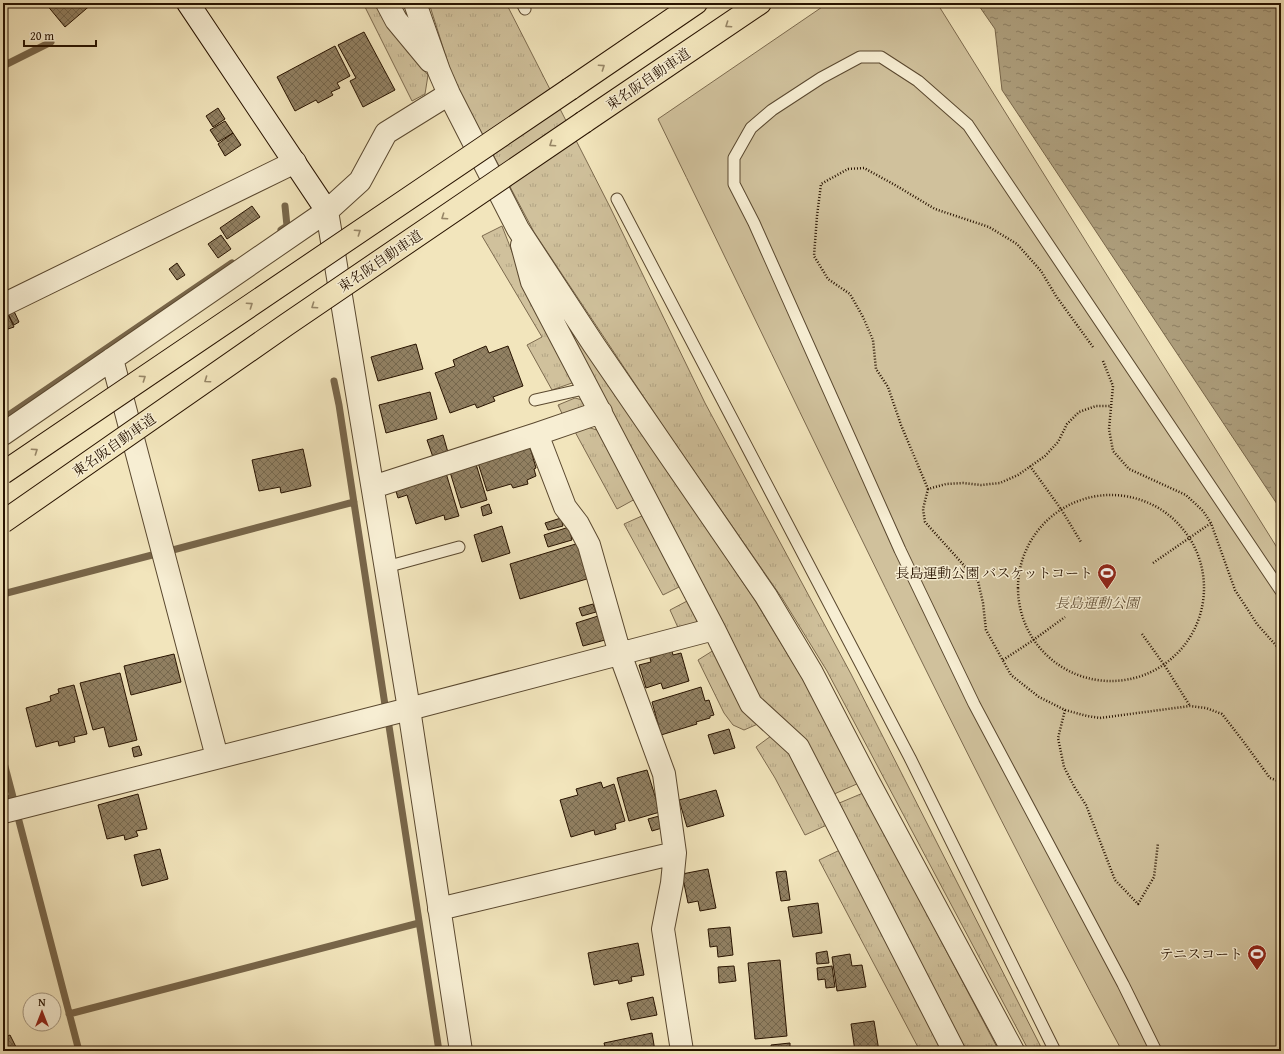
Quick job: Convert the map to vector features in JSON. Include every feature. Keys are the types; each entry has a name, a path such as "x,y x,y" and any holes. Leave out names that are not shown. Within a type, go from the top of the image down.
{"highway":[{"path":"3,473 696,3"},
{"name":"東名阪自動車道","path":"3,522 286,325 760,3"}],"street":[{"path":"387,3 396,20 439,71"},
{"path":"415,3 448,94 518,229 594,345 766,596 812,674 1013,1051"},
{"path":"195,6 327,210 409,709 461,1051"},
{"path":"3,434 327,210 360,181 386,133 448,94"},
{"path":"3,305 295,162"},
{"path":"518,229 532,282 714,629 751,704 798,747 954,1051"},
{"path":"112,359 217,757"},
{"path":"373,487 601,412"},
{"path":"537,434 565,507 578,524 589,545 620,654 664,774 676,853 663,929 682,1051"},
{"path":"3,812 409,709 714,629"},
{"path":"439,909 676,853"}],"lane":[{"path":"1156,1051 1123,984 974,704 900,550 754,223 734,184 734,158 751,128 772,110 821,78 860,57 880,57 918,81 968,125 1281,591"},
{"path":"617,199 910,758 1055,1051"},
{"path":"535,400 588,388"},
{"path":"386,567 459,547"}],"path":[{"path":"1095,350 1056,296 1041,271 1017,244 989,227 935,209 864,168 848,169 821,184 814,256 828,279 850,294 863,317 873,340 876,369 888,387 901,425 928,490 923,509 925,522 978,581 983,603 986,630 1011,675 1039,696 1065,710 1087,716 1100,718 1190,706 1206,708 1222,714 1270,778 1281,782"},
{"path":"1100,356 1104,362 1113,386 1109,430 1113,451 1129,469 1186,495 1203,510 1211,523 1235,590 1257,624 1281,651"},
{"path":"928,490 946,484 964,483 981,485 1000,483 1018,475 1045,456 1058,442 1067,424 1079,412 1096,406 1110,406"},
{"path":"1030,466 1061,509 1081,542"},
{"path":"1109,494 1137,499 1162,507 1178,522 1189,537 1198,552 1204,581 1201,614 1190,638 1178,654 1165,666 1134,678 1102,681 1072,673 1048,659 1032,641 1021,613 1018,586 1021,564 1028,545 1042,525 1061,509 1086,497 1109,494"},
{"path":"1153,563 1211,523"},
{"path":"1003,660 1065,617"},
{"path":"1142,634 1165,666 1190,706"},
{"path":"1065,710 1058,738 1064,767 1086,805 1115,880 1138,904 1154,877 1158,843"}],"green space":[{"path":"363,3 382,3 406,50 428,75 425,94 412,101"},
{"path":"429,3 506,3 610,207 705,403 851,674 1043,1051 1029,1051 827,671 782,598 665,429 534,232 453,79"},
{"name":"長島運動公園","path":"828,3 937,3 1281,554 1281,1051 1122,1051 1001,820 943,704 658,119"},
{"path":"502,226 525,285 572,377 572,383 552,390 527,345 542,337 482,236"},
{"path":"552,299 756,602 802,678 859,783 832,795 758,701"},
{"path":"575,398 586,401 588,406 566,422 558,405"},
{"path":"584,426 600,431 637,498 617,509 574,430"},
{"path":"644,515 681,586 663,595 624,524"},
{"path":"689,600 698,618 693,629 680,632 670,610"},
{"path":"714,650 760,723 744,730 733,725 724,713 698,660"},
{"path":"771,736 796,760 829,824 805,835 775,778 756,747"},
{"path":"863,793 999,1051 964,1051 837,804"},
{"path":"842,849 942,1041 938,1051 920,1051 819,860"}],"water":[{"path":"977,3 1281,3 1281,510 1002,90 995,29"}],"building":[{"path":"93,3 65,27 46,4"},
{"path":"364,32 395,90 363,107 350,81 356,78 338,45"},
{"path":"335,46 350,76 337,83 340,88 331,92 333,95 318,103 316,100 295,111 277,77"},
{"path":"218,108 225,119 213,127 206,116"},
{"path":"225,121 233,133 218,142 210,130"},
{"path":"233,133 241,145 225,156 218,144"},
{"path":"252,206 260,217 227,239 220,228"},
{"path":"221,235 231,249 218,258 208,244"},
{"path":"177,263 185,275 177,280 169,269"},
{"path":"13,309 19,322 14,325 7,312"},
{"path":"7,312 14,327 8,329 3,318 3,314"},
{"path":"416,344 423,369 378,381 371,357"},
{"path":"486,346 489,353 508,346 523,386 493,397 495,401 477,408 475,404 450,413 435,373 455,366 453,360"},
{"path":"430,392 437,419 386,433 379,405"},
{"path":"443,435 449,456 434,460 427,440"},
{"path":"530,447 536,468 534,469 536,476 527,480 528,484 513,488 511,484 487,491 478,463"},
{"path":"303,449 311,486 281,493 280,487 259,491 252,460"},
{"path":"476,464 487,500 461,508 450,472"},
{"path":"446,473 459,516 445,520 444,515 416,524 407,495 398,498 395,488"},
{"path":"489,504 492,513 483,516 481,507"},
{"path":"561,518 563,526 548,530 545,523"},
{"path":"502,526 510,553 482,562 474,535"},
{"path":"569,527 572,540 548,547 544,535"},
{"path":"579,543 590,578 520,599 510,564"},
{"path":"593,604 596,612 582,616 579,608"},
{"path":"598,616 605,640 583,646 576,623"},
{"path":"672,651 673,655 681,653 689,681 663,689 661,683 646,688 639,665 651,662 650,658"},
{"path":"174,654 181,682 131,695 124,666"},
{"path":"120,673 137,740 109,747 104,727 93,730 80,683"},
{"path":"74,685 87,734 74,737 75,742 59,746 58,741 36,747 26,708 51,701 50,696 59,693 58,689"},
{"path":"701,687 705,701 709,700 714,715 710,716 710,718 696,722 697,724 661,735 652,702"},
{"path":"729,729 735,748 714,754 708,735"},
{"path":"139,746 142,755 134,757 132,748"},
{"path":"647,770 660,812 629,821 617,778"},
{"path":"601,782 603,788 614,784 625,821 615,824 616,829 595,835 594,830 571,837 560,800 578,795 576,789"},
{"path":"716,790 724,816 687,827 679,800"},
{"path":"138,794 147,829 136,831 138,836 125,840 124,835 107,839 98,805"},
{"path":"659,816 662,828 652,831 648,819"},
{"path":"160,849 168,879 142,886 134,855"},
{"path":"708,869 716,908 700,911 698,901 688,903 682,874"},
{"path":"786,871 790,900 781,901 776,872"},
{"path":"818,903 822,933 793,937 788,907"},
{"path":"730,927 733,955 718,957 717,946 710,947 708,929"},
{"path":"638,943 644,975 631,977 632,981 619,984 618,980 594,985 588,953"},
{"path":"827,951 829,963 817,964 816,953"},
{"path":"850,954 852,966 862,965 866,987 837,991 832,957"},
{"path":"780,960 787,1036 755,1039 748,963"},
{"path":"734,966 736,981 719,983 718,967"},
{"path":"832,966 835,987 826,988 825,979 818,980 817,968"},
{"path":"653,997 657,1015 631,1020 627,1003"},
{"path":"874,1021 879,1051 855,1051 851,1024"},
{"path":"652,1033 655,1051 606,1051 604,1043"},
{"path":"10,1035 18,1051 3,1051 3,1038"},
{"path":"790,1043 790,1051 772,1051 771,1045"}],"waterway":[{"path":"3,66 51,42"},
{"path":"281,230 287,226 285,206"},
{"path":"3,419 232,263"},
{"path":"334,381 339,405 385,705"},
{"path":"169,551 354,502"},
{"path":"3,594 156,554"},
{"path":"389,726 439,1051"},
{"path":"3,759 13,797 3,800"},
{"path":"19,821 79,1051"},
{"path":"69,1014 419,923"}],"place":[{"name":"長島運動公園 バスケットコート","path":"1107,590"},
{"name":"テニスコート","path":"1257,971"}]}
